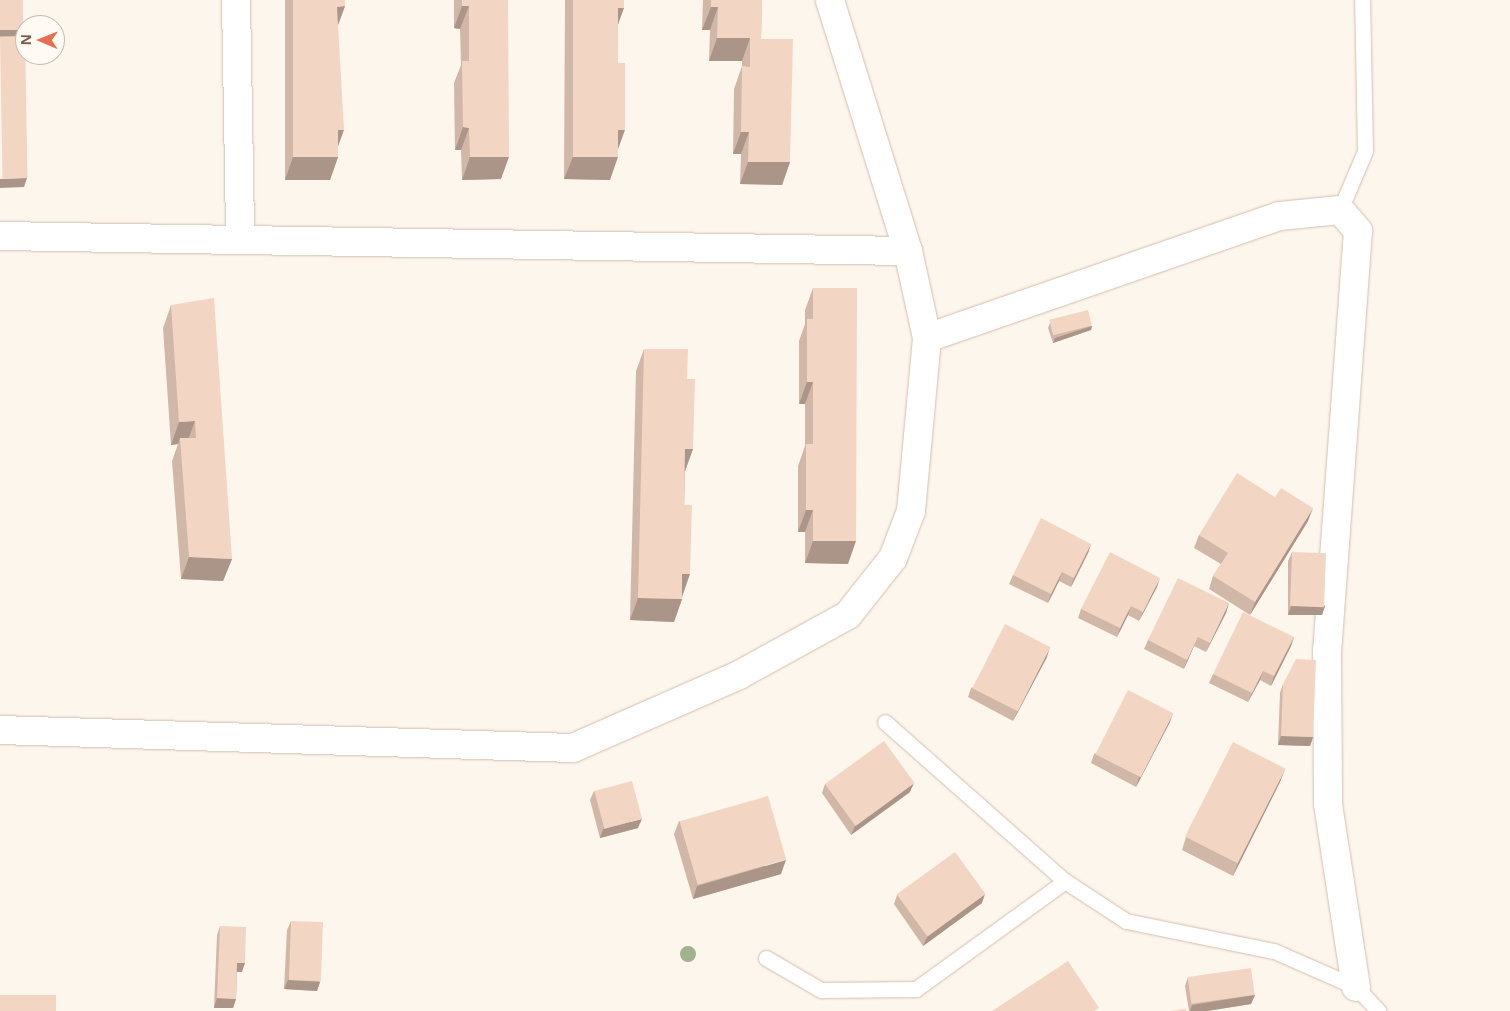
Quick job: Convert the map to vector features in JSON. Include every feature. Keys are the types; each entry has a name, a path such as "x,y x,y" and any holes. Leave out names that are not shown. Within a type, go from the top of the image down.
{"street":[{"path":"236,0 240,237"},
{"path":"0,730 573,748 739,675 848,615 893,558 912,511 927,338 908,251 830,0"},
{"path":"927,338 1280,216 1340,210 1358,232 1327,650 1328,804 1356,987"},
{"path":"0,236 240,237 908,251"}],"lane":[{"path":"1340,210 1365,151 1362,0"},
{"path":"885,722 1065,881 1126,921 1274,951 1356,987 1378,1011"},
{"path":"766,958 820,990 916,989 1065,881"}],"building":[{"path":"0,0 23,0 23,15 15,15 15,30 0,30"},
{"path":"293,0 345,0 345,6 337,7 344,130 338,130 338,157 293,157"},
{"path":"462,0 508,0 509,157 470,157 469,128 463,127 462,61 469,61 469,6 462,6"},
{"path":"573,0 624,0 624,8 618,8 618,63 625,63 625,130 618,130 618,157 573,157"},
{"path":"711,0 762,0 761,39 793,39 790,162 748,162 749,132 741,132 742,66 750,67 750,38 717,38 718,7 711,7"},
{"path":"0,36 15,36 15,65 26,65 27,178 2,178"},
{"path":"813,288 857,288 856,541 813,541 813,510 806,510 806,444 813,444 813,382 807,382 807,319 813,319"},
{"path":"214,298 232,559 189,557 180,438 196,438 195,421 179,422 171,305"},
{"path":"1088,310 1092,326 1053,335 1049,320"},
{"path":"644,349 688,349 687,379 695,379 693,449 685,449 684,505 692,505 690,574 682,574 682,599 638,598"},
{"path":"1237,473 1275,497 1281,488 1313,508 1255,602 1213,576 1228,553 1199,535"},
{"path":"1041,518 1091,544 1074,578 1062,572 1051,594 1013,575"},
{"path":"1110,552 1160,578 1143,612 1131,606 1120,628 1081,609"},
{"path":"1292,552 1326,553 1324,607 1290,606"},
{"path":"1178,578 1229,603 1210,643 1198,637 1187,660 1148,640"},
{"path":"1243,612 1294,637 1274,676 1263,671 1252,693 1213,674"},
{"path":"1005,624 1050,647 1018,711 972,688"},
{"path":"1296,659 1316,660 1313,737 1281,736 1283,684"},
{"path":"1128,690 1173,713 1141,777 1095,754"},
{"path":"884,741 915,783 856,826 825,784"},
{"path":"1233,742 1286,769 1237,863 1185,836"},
{"path":"632,781 642,819 604,829 594,791"},
{"path":"768,796 786,859 698,885 680,821"},
{"path":"955,852 986,894 927,936 897,894"},
{"path":"291,921 323,922 321,981 289,980"},
{"path":"220,926 246,927 245,963 237,963 236,999 217,998"},
{"path":"1068,961 1099,1008 1094,1011 992,1011"},
{"path":"1251,968 1255,995 1191,1004 1188,977"},
{"path":"0,995 56,995 56,1011 0,1011"},
{"path":"1186,1009 1186,1011 1170,1011"}]}
